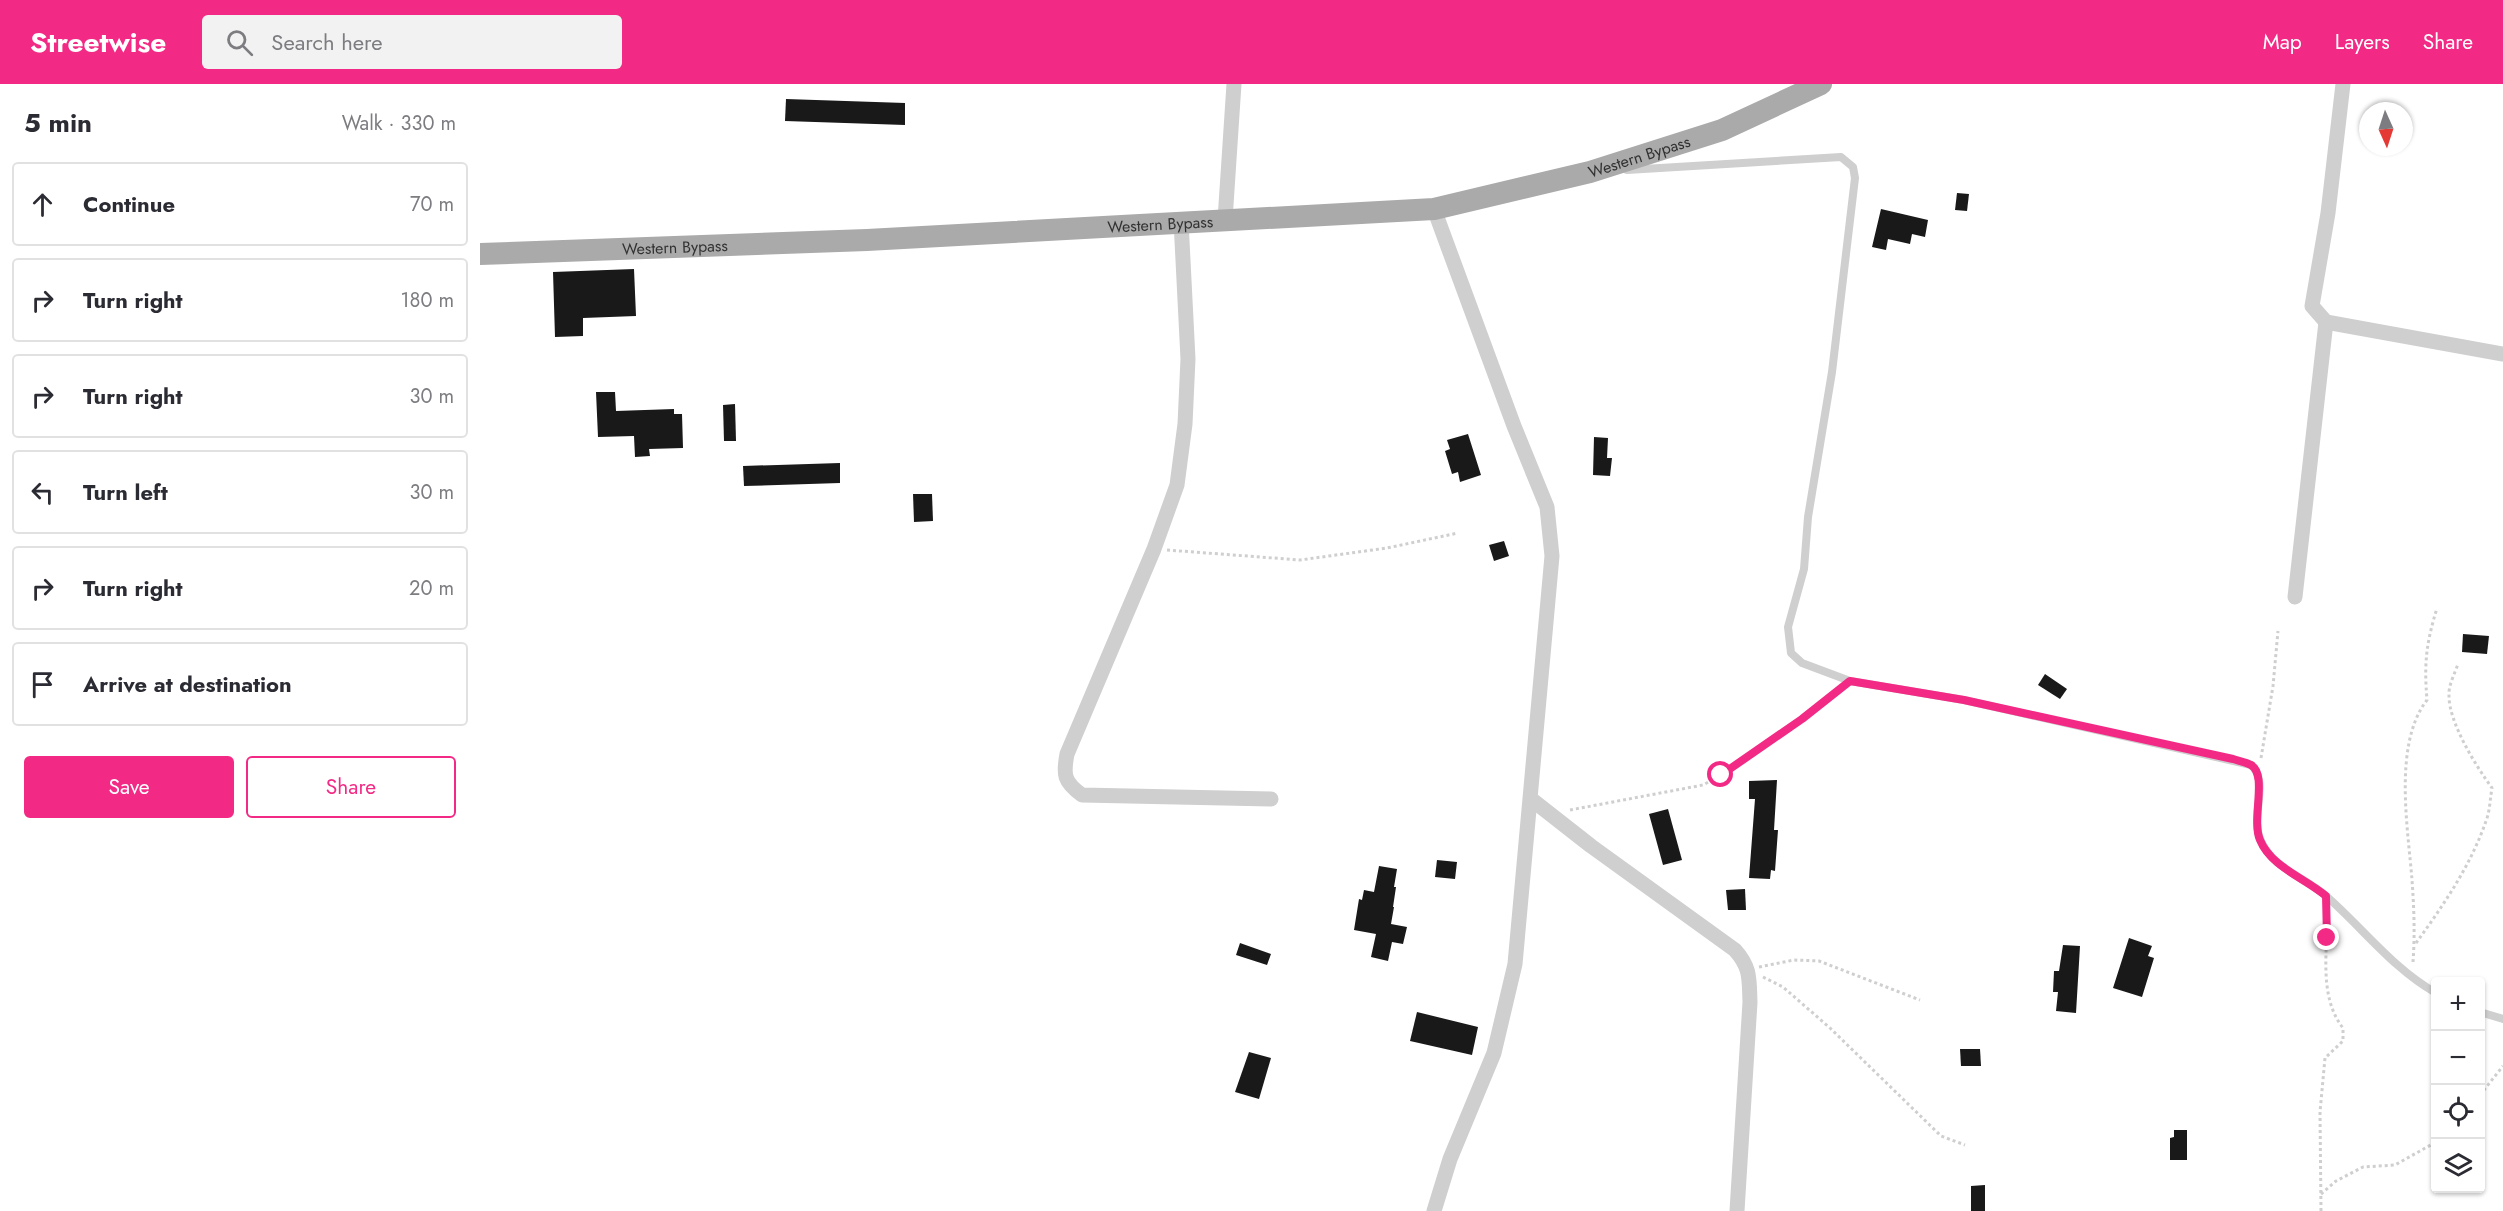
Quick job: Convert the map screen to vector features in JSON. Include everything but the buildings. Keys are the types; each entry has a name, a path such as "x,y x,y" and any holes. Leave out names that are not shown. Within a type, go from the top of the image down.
{"main road":[{"name":"Western Bypass","path":"480,255 867,240 1434,209 1590,172 1722,130 1821,84"}],"street":[{"path":"1224,220 1234,84"},
{"path":"2343,84 2328,213 2312,306 2326,322 2503,354"},
{"path":"1434,209 1546,507 1552,556 1515,964 1505,1014 1487,1070 1450,1159 1434,1211"},
{"path":"1181,222 1188,359 1185,424 1177,485 1154,549 1067,754 1064,770 1069,785 1082,795 1271,799"},
{"path":"2295,597 2326,322"},
{"path":"1531,799 1591,846 1735,950 1745,961 1748,969 1750,1002 1737,1211"}],"lane":[{"path":"1590,172 1841,157 1853,167 1855,178 1824,431 1808,517 1804,569 1788,627 1791,653 1802,663 1850,681 1964,700 2233,759 2251,765 2258,771 2260,782 2256,826 2263,845 2277,863 2326,896 2392,962 2431,989"},
{"path":"2485,1013 2503,1019"}],"path":[{"path":"1154,549 1300,560 1387,548 1458,533"},
{"path":"2412,976 2414,945 2412,882 2405,802 2410,736 2420,709 2427,700 2424,664 2427,642 2437,608"},
{"path":"2258,771 2273,686 2278,631"},
{"path":"2414,945 2446,902 2487,820 2492,788 2474,763 2454,716 2448,695 2458,664"},
{"path":"1552,814 1703,784 1721,775 1802,719 1850,681"},
{"path":"2321,1211 2320,1112 2325,1058 2343,1041 2343,1028 2336,1019 2326,988 2326,896"},
{"path":"1748,969 1794,960 1819,961 1920,1000"},
{"path":"1748,969 1783,987 1822,1021 1941,1136 1965,1145"},
{"path":"2485,1090 2503,1066"},
{"path":"2321,1194 2336,1180 2363,1167 2395,1165 2431,1145"}],"route":[{"path":"1721,775 1802,719 1850,681 1964,700 2042,719 2233,759 2251,765 2258,771 2260,782 2256,826 2266,851 2277,863 2313,885 2326,896 2327,938"}]}
